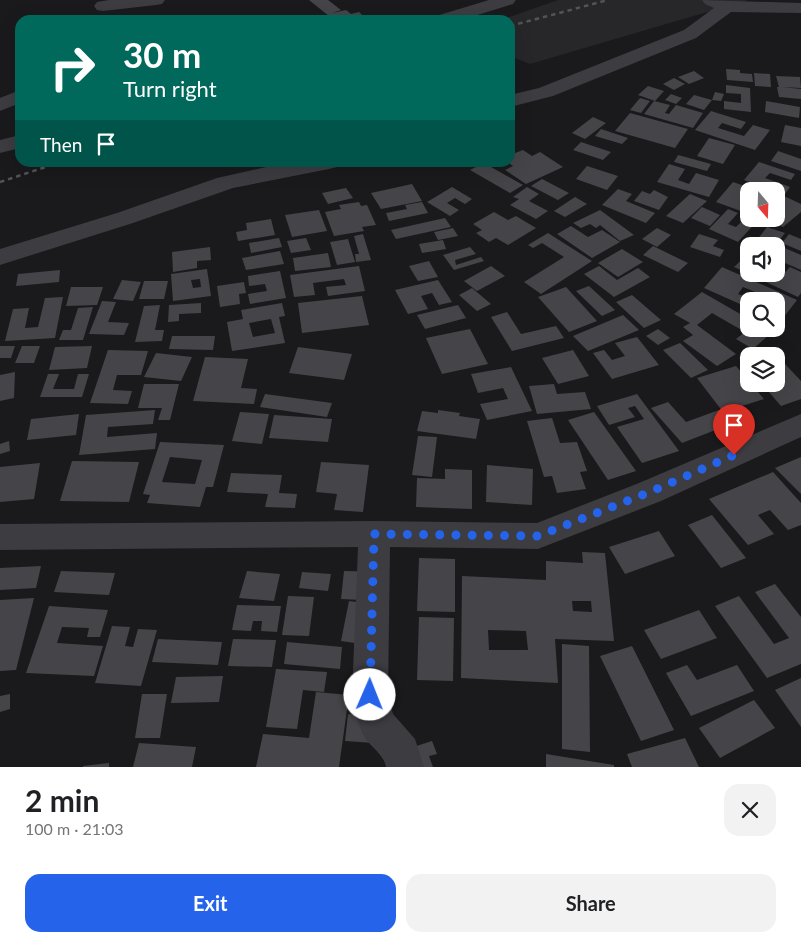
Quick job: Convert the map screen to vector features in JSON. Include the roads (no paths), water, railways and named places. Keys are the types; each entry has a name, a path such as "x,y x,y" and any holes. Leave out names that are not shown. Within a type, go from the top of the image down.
{"street":[{"path":"105,9 156,0"},
{"path":"458,15 507,0"},
{"path":"515,100 546,92 690,34 719,3 801,8"},
{"path":"0,105 15,98"},
{"path":"0,147 15,142"},
{"path":"0,257 125,218 225,183 301,167"},
{"path":"0,537 374,534 538,536 650,492 801,425"},
{"path":"374,534 370,695 378,725 402,752 405,767"}],"railway":[{"path":"515,25 608,0"},
{"path":"0,182 46,167"}]}
